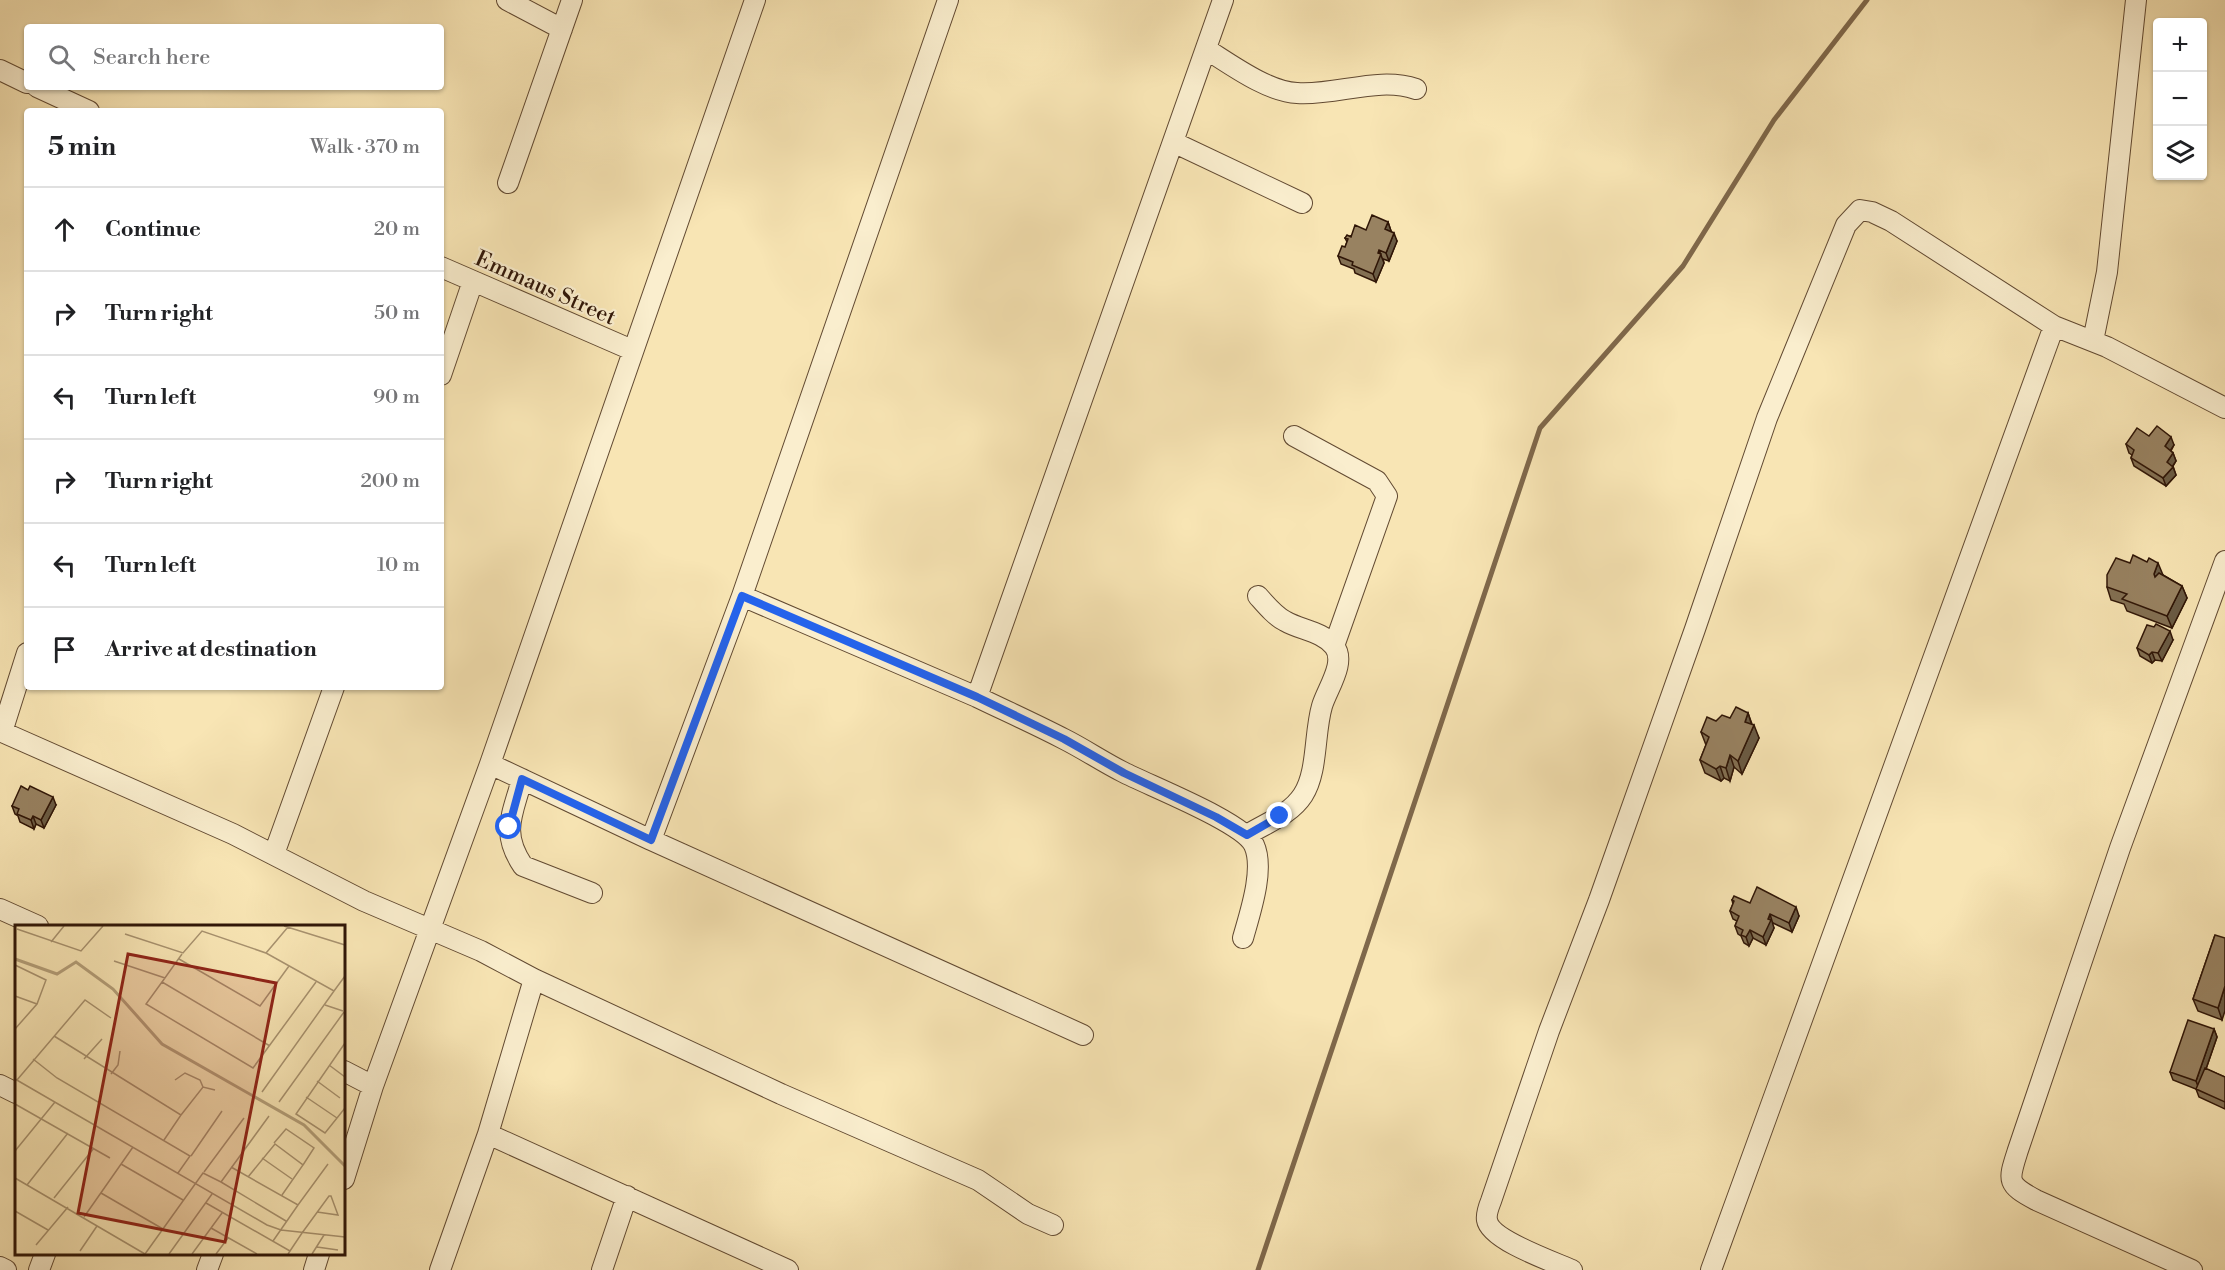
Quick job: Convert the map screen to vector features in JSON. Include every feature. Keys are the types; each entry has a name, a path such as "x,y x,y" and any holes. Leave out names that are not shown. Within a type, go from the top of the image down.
{"street":[{"path":"507,0 562,29"},
{"path":"508,183 572,0"},
{"path":"345,1176 373,1086 490,764 755,0"},
{"path":"651,840 742,596 948,0"},
{"path":"977,697 1223,0"},
{"path":"2093,341 2107,272 2136,0"},
{"path":"1206,49 1254,79 1294,93 1345,90 1385,83 1402,84 1416,89"},
{"path":"0,70 24,82"},
{"path":"44,90 82,108"},
{"path":"1173,142 1302,202"},
{"path":"1572,1270 1505,1240 1491,1228 1487,1219 1491,1201 1550,1030 1599,900 1695,629 1767,418 1846,225 1860,210 1882,217 2054,326 2093,341 2225,408"},
{"name":"Emmaus Street","path":"444,268 632,350"},
{"path":"444,366 473,281"},
{"path":"1711,1270 2054,326"},
{"path":"1294,436 1377,481 1388,496 1334,646"},
{"path":"2192,1270 2036,1200 2015,1189 2011,1181 2012,1167 2120,848 2225,561"},
{"path":"742,596 977,697 1064,739 1124,773 1216,817 1247,835 1254,844 1258,859 1253,904 1243,938"},
{"path":"1247,835 1292,808 1303,795 1312,770 1319,714 1338,664 1338,654 1326,638 1283,621 1258,596"},
{"path":"24,662 1,732 274,854 364,901 481,951 781,1094 978,1180 1028,1214 1053,1225"},
{"path":"274,854 333,690"},
{"path":"490,764 651,840 1083,1035"},
{"path":"522,779 509,827 511,844 523,866 592,893"},
{"path":"0,909 34,925"},
{"path":"440,1270 488,1134 534,978"},
{"path":"345,1072 373,1086"},
{"path":"0,1085 15,1092"},
{"path":"488,1134 788,1270"},
{"path":"602,1270 627,1196"},
{"path":"39,1270 45,1255"},
{"path":"207,1270 213,1255"},
{"path":"314,1270 319,1255"},
{"path":"0,1267 6,1270"}],"building":[{"path":"1372,215 1388,222 1385,229 1394,233 1386,253 1379,250 1378,253 1381,254 1373,274 1338,256 1342,246 1345,247 1348,239 1345,238 1347,235 1351,237 1355,225 1366,230"},
{"path":"2157,426 2171,437 2165,446 2173,453 2167,462 2173,467 2163,478 2131,458 2134,450 2126,444 2137,428 2149,436"},
{"path":"2133,555 2147,562 2149,558 2158,563 2155,577 2159,573 2182,586 2167,616 2122,599 2127,594 2107,587 2107,575 2116,558 2130,563"},
{"path":"2156,624 2170,631 2158,653 2152,652 2149,655 2137,648 2147,625 2154,627"},
{"path":"1736,707 1748,713 1745,722 1754,725 1738,761 1730,755 1726,768 1720,766 1716,769 1700,760 1709,737 1701,732 1707,717 1716,721 1722,715 1730,718"},
{"path":"21,786 28,790 30,786 53,797 41,820 33,816 31,820 17,814 19,809 12,806"},
{"path":"1757,887 1796,907 1789,923 1770,914 1768,919 1771,920 1763,937 1750,930 1746,937 1741,935 1743,930 1735,926 1739,916 1730,911 1734,901 1732,900 1734,896 1750,903"},
{"path":"2215,935 2225,938 2225,986 2218,1008 2193,999"},
{"path":"2188,1020 2214,1029 2196,1081 2170,1072"},
{"path":"2205,1068 2225,1077 2225,1102 2196,1089"}],"waterway":[{"path":"1258,1270 1540,428 1683,266 1774,120 1867,0"}],"route":[{"path":"509,827 522,779 651,840 742,596 977,697 1064,739 1124,773 1216,817 1247,835 1280,816"}]}
